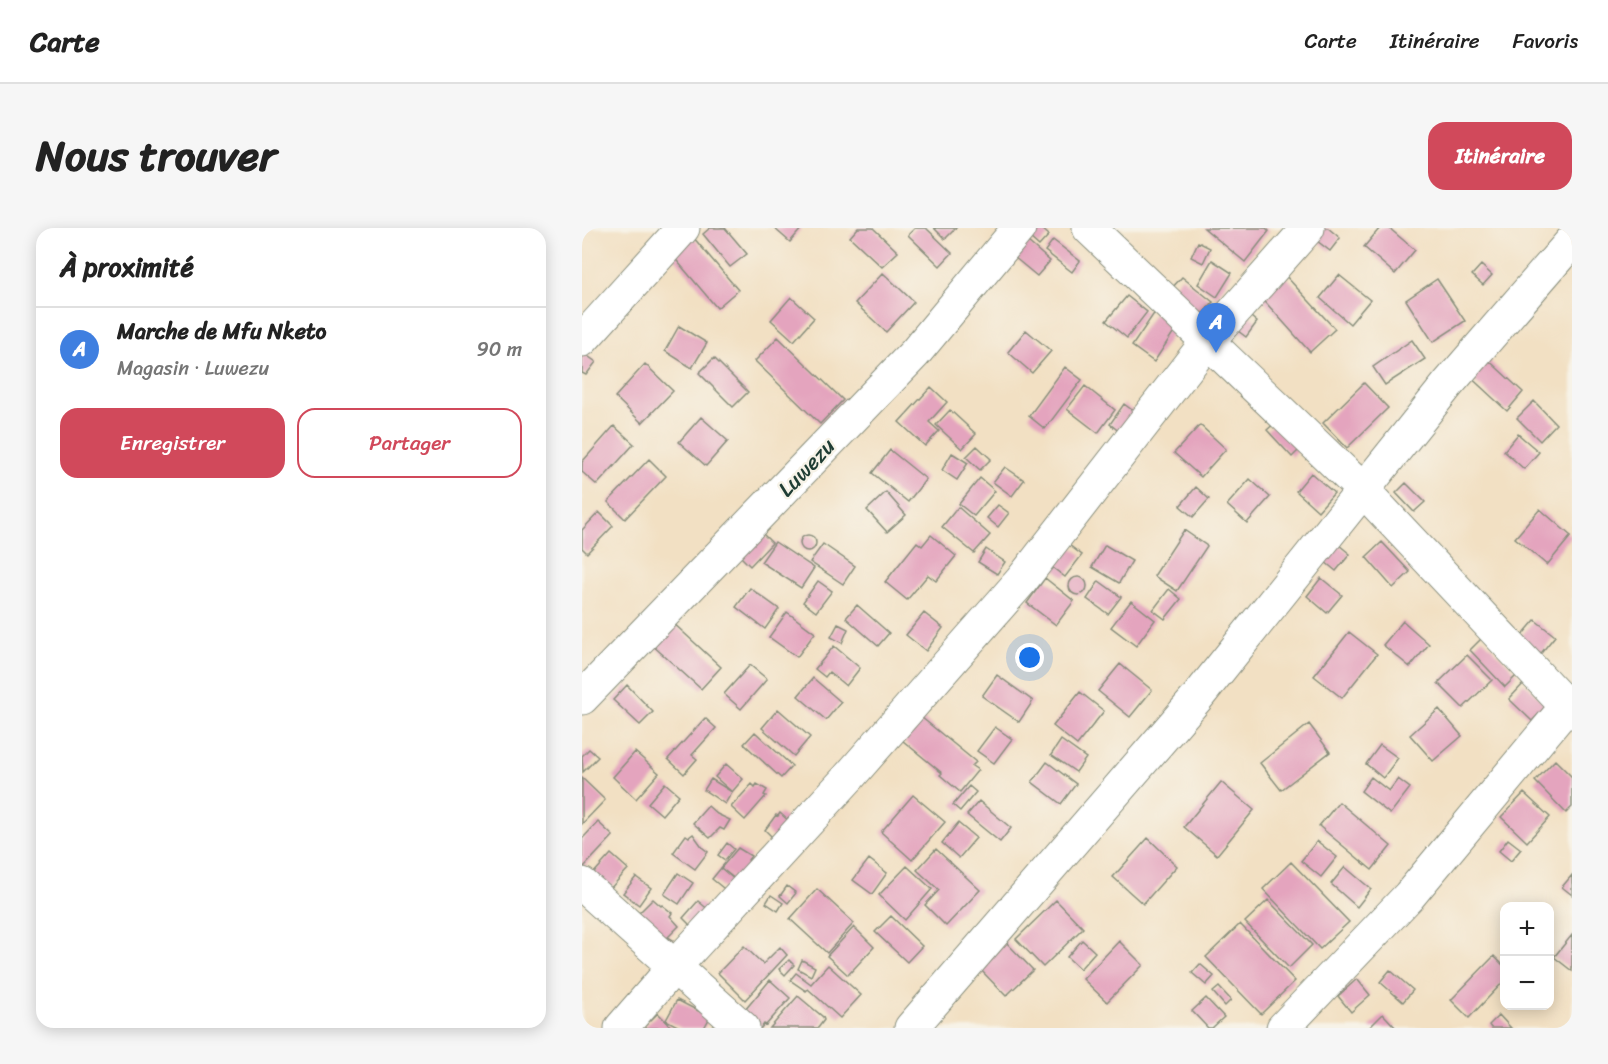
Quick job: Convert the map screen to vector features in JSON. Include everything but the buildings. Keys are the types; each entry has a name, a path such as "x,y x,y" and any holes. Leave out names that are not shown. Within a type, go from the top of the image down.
{"street":[{"path":"582,340 682,228"},
{"name":"Luwezu","path":"582,698 915,353 1019,228"},
{"path":"1089,228 1363,490 1570,707 1409,896 1283,1028"},
{"path":"621,1028 848,778 1020,581 1207,342 1308,228"},
{"path":"911,1028 1196,699 1448,384 1572,241"},
{"path":"582,884 743,1028"}],"place":[{"name":"Marche de Mfu Nketo","path":"1216,353"}]}
